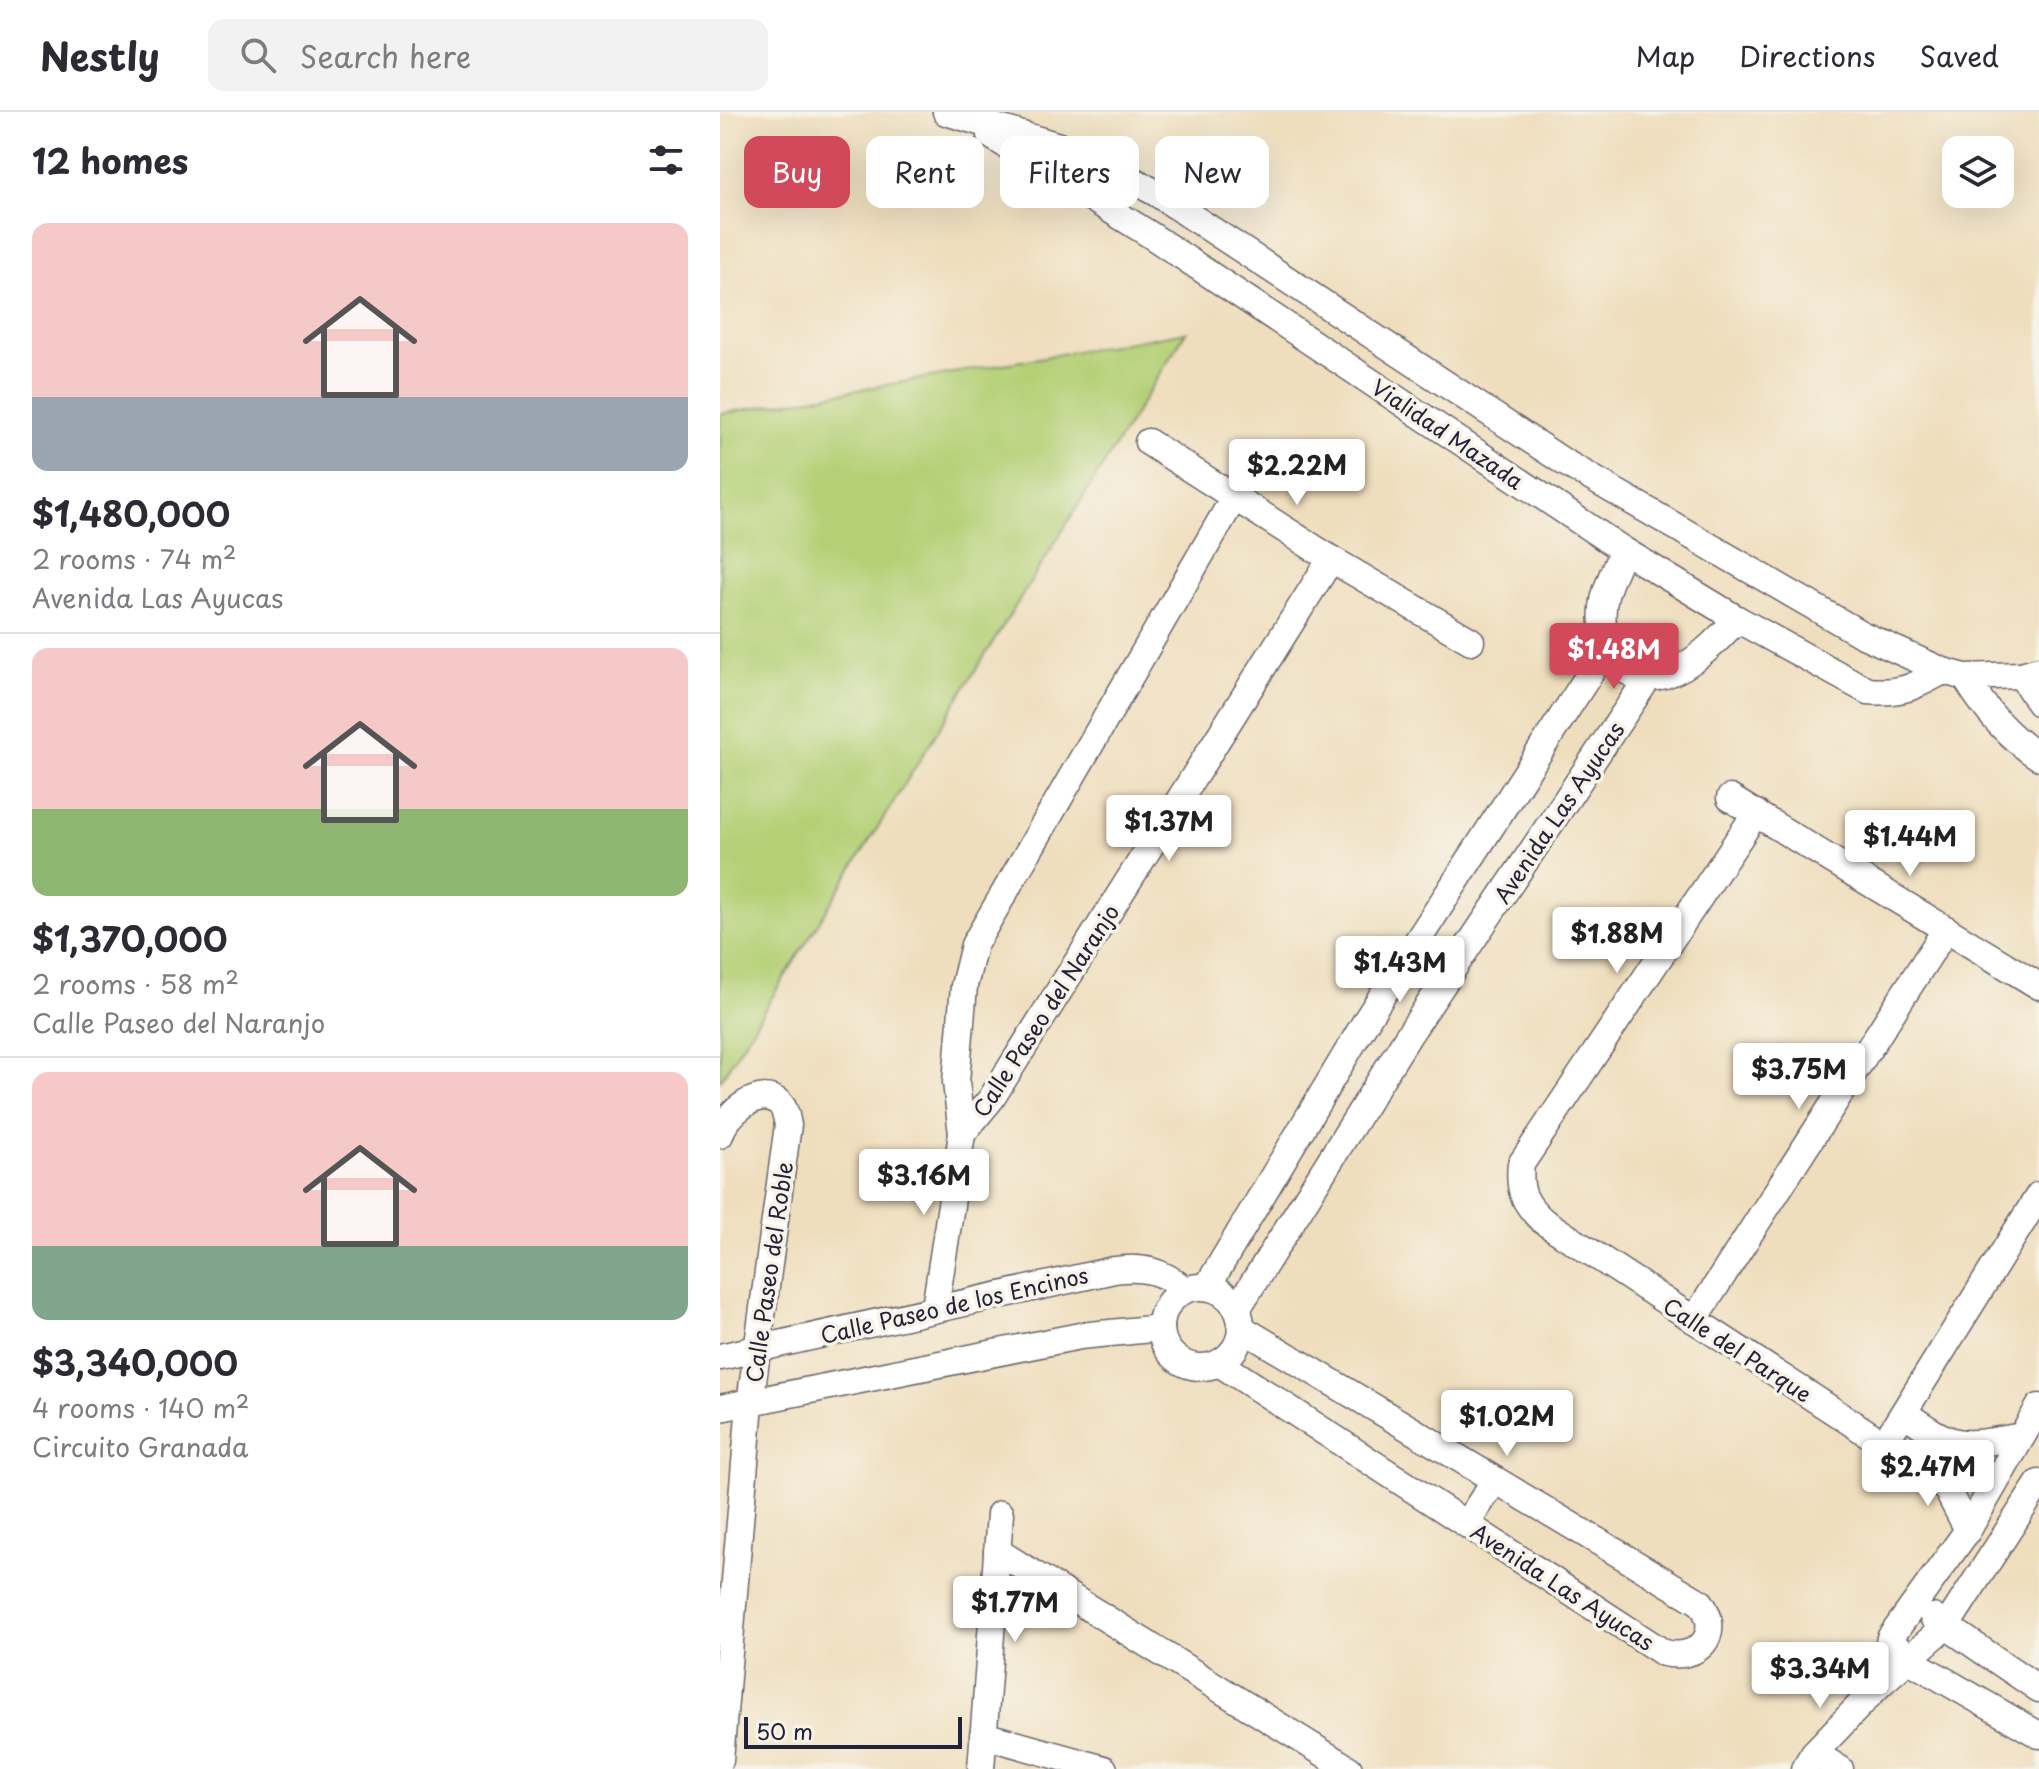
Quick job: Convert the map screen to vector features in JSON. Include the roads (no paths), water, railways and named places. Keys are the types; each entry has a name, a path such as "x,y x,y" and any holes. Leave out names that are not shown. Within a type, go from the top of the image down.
{"street":[{"name":"Vialidad Mazada","path":"957,115 1149,234 1623,550 1737,619 1868,691 1890,693 1954,674"},
{"path":"957,115 1062,147 1102,163 1156,193 1564,462 1861,634 1954,674 2030,672 2039,703"},
{"path":"1148,442 1331,559 1471,641"},
{"name":"Calle Paseo del Naranjo","path":"935,1308 962,1134 956,1082 964,986 974,945 1235,496"},
{"path":"1623,550 1605,596 1603,626 1607,647 1616,663 1632,673 1648,678 1668,674 1719,639 1737,619"},
{"name":"Calle Paseo del Naranjo","path":"962,1134 991,1099 1331,559"},
{"name":"Avenida Las Ayucas","path":"1196,1288 1607,647"},
{"path":"1954,674 2016,742 2039,757"},
{"name":"Avenida Las Ayucas","path":"1219,1363 1664,1653 1686,1655 1699,1649 1710,1630 1709,1614 1701,1603 1495,1480 1239,1319 1408,1036 1648,678"},
{"path":"1730,798 2039,986"},
{"name":"Calle del Parque","path":"1756,813 1521,1164 1521,1195 1528,1207 1543,1221 1884,1444 1946,1488 1968,1530"},
{"path":"1694,1320 1946,929"},
{"path":"1369,1016 1408,1036"},
{"name":"Calle Paseo del Roble","path":"720,1135 733,1113 747,1103 766,1097 778,1101 785,1110 788,1125 750,1403 720,1760"},
{"path":"1884,1444 2039,1195"},
{"name":"Calle Paseo de los Encinos","path":"720,1357 1091,1273 1135,1267 1160,1273 1196,1288"},
{"path":"1196,1288 1220,1291 1230,1299 1239,1319 1235,1349 1219,1363 1196,1367 1185,1364 1168,1350 1162,1340 1166,1306 1196,1288"},
{"path":"720,1408 1080,1336 1161,1328"},
{"path":"1879,1685 1890,1638 1968,1530 2039,1407"},
{"path":"1904,1413 1935,1435 1954,1443 1974,1445 2022,1436"},
{"path":"1467,1523 1495,1480"},
{"path":"1840,1769 1809,1761 1879,1685 1947,1625 2039,1483"},
{"path":"981,1769 1000,1514"},
{"path":"997,1551 1349,1769"},
{"path":"1915,1607 1947,1625 2039,1689"},
{"path":"1890,1638 1909,1660 2039,1735"},
{"path":"983,1735 1104,1769"}]}
